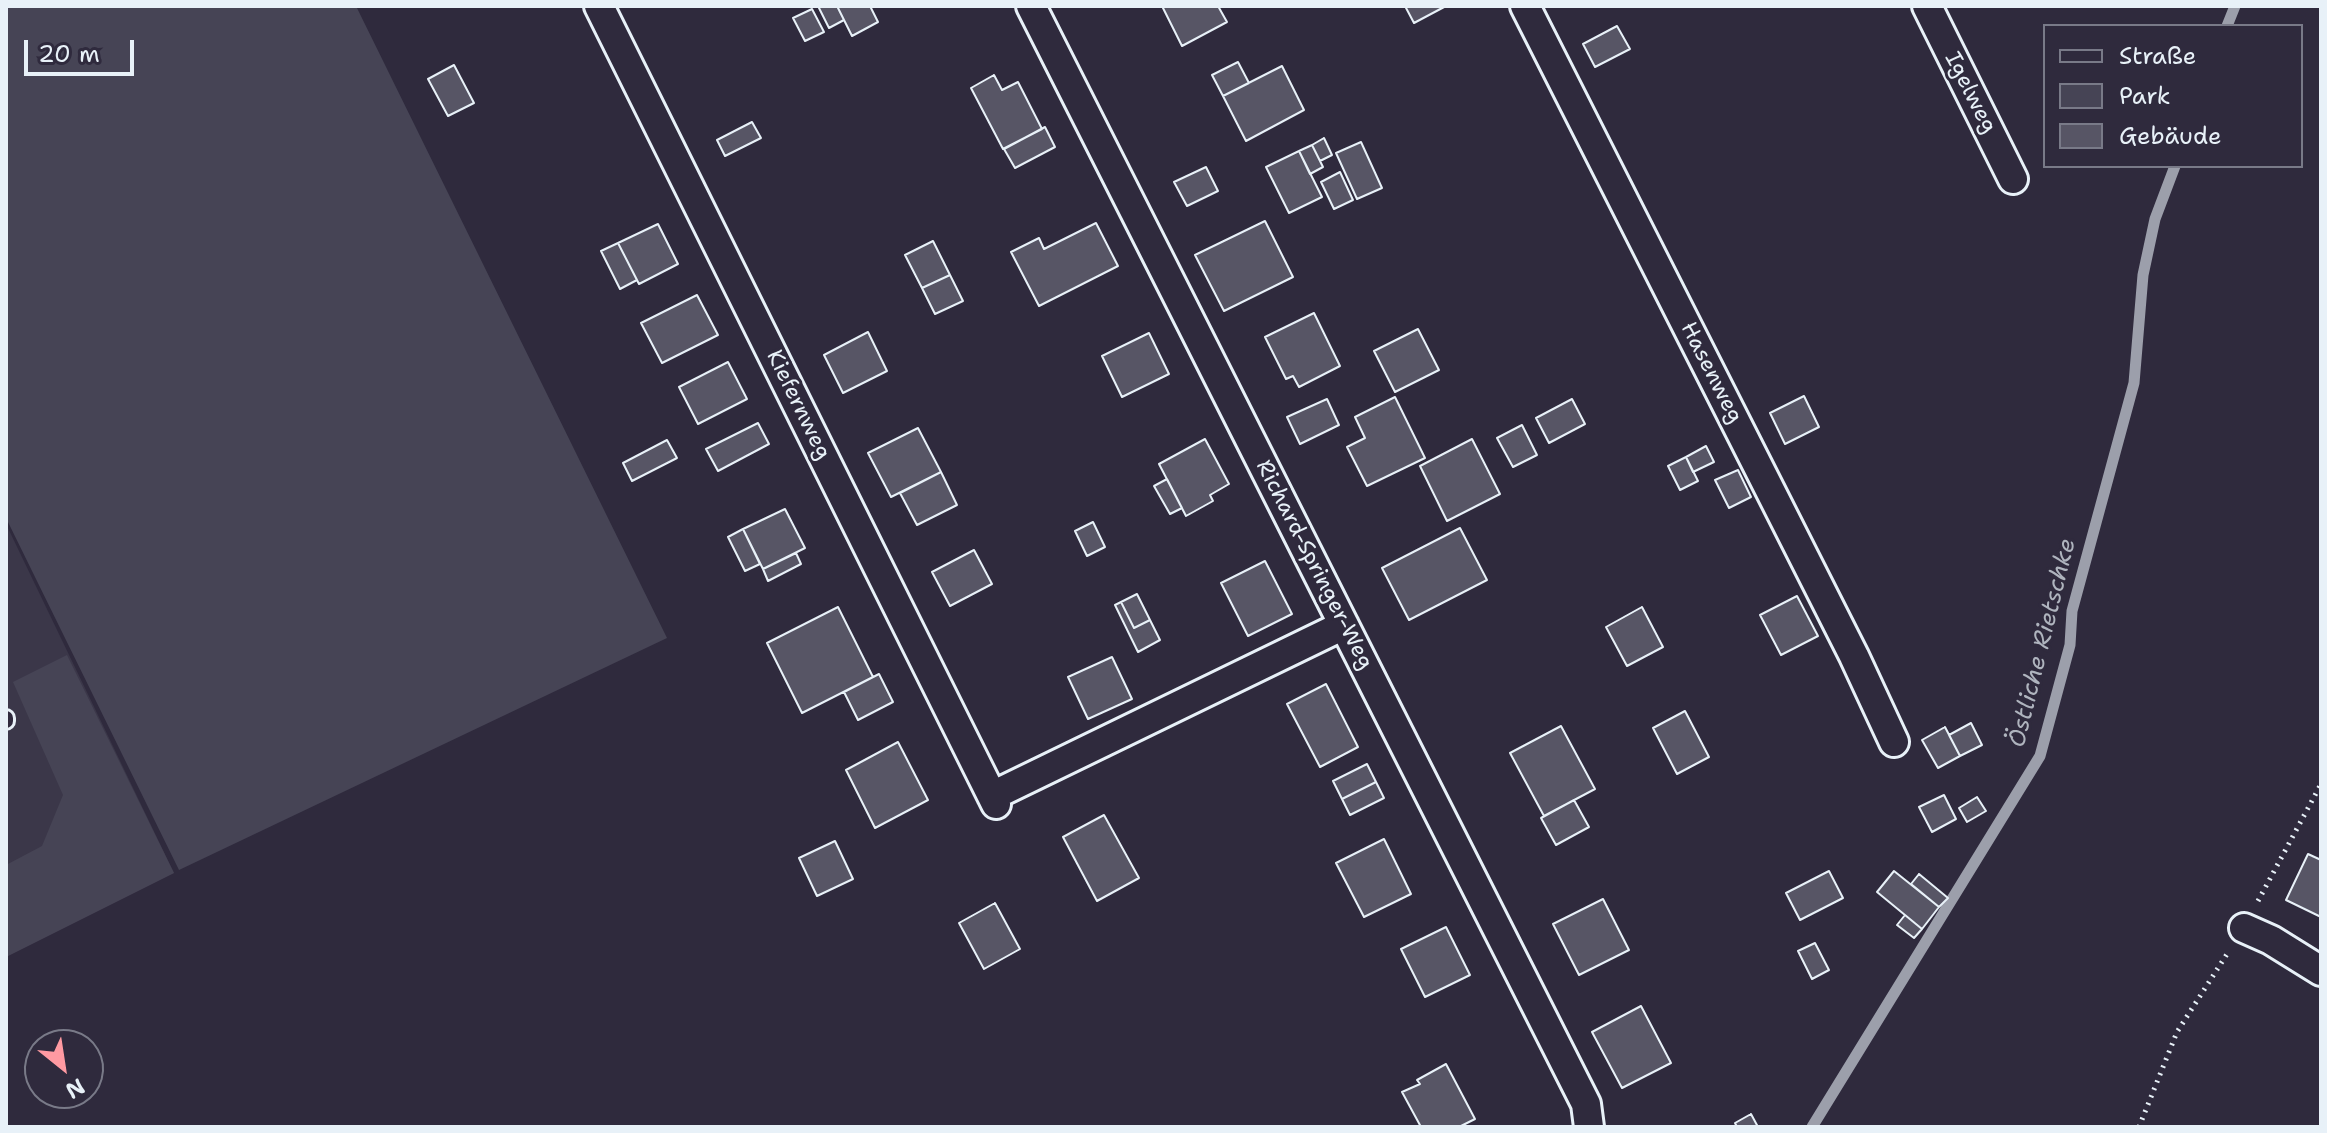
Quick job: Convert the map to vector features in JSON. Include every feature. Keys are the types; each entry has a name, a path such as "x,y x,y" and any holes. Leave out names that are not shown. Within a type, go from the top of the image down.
{"street":[{"name":"Kiefernweg","path":"599,6 994,800 1344,625"},
{"name":"Richard-Springer-Weg","path":"1031,6 1586,1104 1589,1127"},
{"name":"Hasenweg","path":"1525,6 1854,656 1894,742"},
{"name":"Igelweg","path":"1927,6 2013,179"},
{"path":"2244,928 2271,940 2321,971"}],"path":[{"path":"2139,1127 2177,1032 2244,928 2321,784"}],"shaded area":[{"path":"6,524 174,873 6,957"}],"green space":[{"path":"6,6 356,6 667,638 179,870 6,518"},
{"path":"67,655 174,873 6,957 6,865 42,846 63,795 13,682"}],"building":[{"path":"818,6 837,6 844,20 829,28"},
{"path":"837,6 870,6 878,22 852,36"},
{"path":"1162,6 1218,6 1227,22 1182,46"},
{"path":"1405,6 1446,6 1414,23"},
{"path":"812,9 824,32 805,41 793,18"},
{"path":"1617,26 1630,49 1595,67 1583,44"},
{"path":"1238,62 1249,83 1223,96 1212,75"},
{"path":"454,65 474,103 448,116 428,79"},
{"path":"1282,66 1304,110 1246,141 1223,96"},
{"path":"994,75 1002,90 1018,82 1042,129 1003,149 971,88"},
{"path":"752,122 761,138 725,156 717,140"},
{"path":"1045,127 1055,147 1015,168 1004,149"},
{"path":"1324,138 1332,155 1320,161 1312,145"},
{"path":"1361,142 1382,188 1357,199 1336,153"},
{"path":"1312,145 1323,167 1310,174 1299,151"},
{"path":"1299,151 1322,197 1289,213 1266,167"},
{"path":"1206,167 1218,191 1187,206 1174,182"},
{"path":"1340,172 1353,200 1334,209 1321,182"},
{"path":"1265,221 1293,277 1224,311 1195,255"},
{"path":"1096,223 1118,266 1039,306 1011,252 1039,238 1044,249"},
{"path":"658,224 678,264 639,284 618,243"},
{"path":"933,241 950,275 922,288 905,255"},
{"path":"618,243 637,280 620,289 601,251"},
{"path":"950,275 963,301 935,314 922,288"},
{"path":"697,295 718,335 662,363 641,323"},
{"path":"1314,313 1340,366 1299,387 1293,376 1286,379 1265,337"},
{"path":"1418,329 1439,370 1395,392 1374,351"},
{"path":"868,332 887,371 843,393 824,355"},
{"path":"1149,333 1169,374 1122,397 1102,356"},
{"path":"728,362 747,399 698,424 679,387"},
{"path":"1804,396 1819,427 1785,444 1770,413"},
{"path":"1395,397 1425,458 1367,486 1347,447 1365,438 1355,417"},
{"path":"1327,399 1339,425 1300,444 1287,417"},
{"path":"1572,399 1585,424 1549,443 1536,418"},
{"path":"758,423 769,444 718,471 706,449"},
{"path":"1522,425 1537,455 1513,467 1497,438"},
{"path":"918,428 941,472 891,497 868,453"},
{"path":"1205,439 1229,484 1210,495 1213,501 1186,516 1159,464"},
{"path":"1472,439 1500,494 1447,521 1420,466"},
{"path":"667,440 677,458 632,481 623,463"},
{"path":"1706,446 1714,462 1693,472 1686,457"},
{"path":"1686,457 1698,481 1680,490 1668,466"},
{"path":"1738,470 1751,497 1729,508 1715,480"},
{"path":"941,472 957,505 917,525 900,493"},
{"path":"1167,479 1182,508 1170,514 1154,486"},
{"path":"785,509 805,548 763,569 743,529"},
{"path":"1093,522 1105,547 1087,556 1075,531"},
{"path":"1460,528 1487,580 1409,620 1382,568"},
{"path":"743,529 760,564 745,571 728,537"},
{"path":"974,550 992,584 950,606 932,572"},
{"path":"796,553 801,564 768,581 763,569"},
{"path":"1265,561 1292,614 1248,636 1221,583"},
{"path":"1137,594 1150,620 1134,628 1121,602"},
{"path":"1797,596 1818,636 1781,655 1760,615"},
{"path":"1121,602 1134,628 1150,620 1160,640 1138,652 1115,605"},
{"path":"838,607 873,677 802,713 767,643"},
{"path":"1642,607 1663,647 1627,666 1606,627"},
{"path":"1112,657 1132,699 1088,719 1068,677"},
{"path":"879,674 893,702 858,720 844,692"},
{"path":"1326,684 1358,747 1320,767 1287,704"},
{"path":"1685,711 1709,757 1677,774 1653,728"},
{"path":"1971,723 1982,745 1960,756 1949,735"},
{"path":"1561,726 1595,789 1544,816 1510,753"},
{"path":"1945,727 1960,756 1938,768 1922,740"},
{"path":"898,742 928,800 875,828 846,770"},
{"path":"1367,764 1376,782 1342,799 1333,781"},
{"path":"1376,782 1384,798 1350,815 1342,799"},
{"path":"1944,795 1956,819 1932,832 1919,807"},
{"path":"1977,797 1986,811 1967,822 1959,808"},
{"path":"1574,800 1589,827 1556,845 1541,818"},
{"path":"1104,815 1139,878 1097,901 1063,837"},
{"path":"1384,839 1411,894 1364,917 1336,863"},
{"path":"835,841 853,879 817,896 799,858"},
{"path":"2308,854 2321,860 2321,917 2286,900"},
{"path":"1829,871 1843,898 1800,920 1786,893"},
{"path":"1894,871 1939,907 1922,929 1877,892"},
{"path":"1919,874 1948,898 1939,907 1911,884"},
{"path":"1603,899 1629,950 1579,975 1553,924"},
{"path":"995,903 1020,949 984,969 959,923"},
{"path":"1905,915 1922,929 1914,938 1897,925"},
{"path":"1446,927 1470,975 1425,997 1401,949"},
{"path":"1815,943 1829,970 1812,979 1798,951"},
{"path":"1641,1006 1671,1063 1622,1088 1592,1032"},
{"path":"1446,1064 1475,1119 1459,1127 1421,1127 1402,1092 1420,1084 1417,1080"},
{"path":"1751,1114 1758,1127 1737,1127 1735,1123"}],"waterway":[{"name":"Östliche Rietschke","path":"2228,24 2235,6"},
{"name":"Östliche Rietschke","path":"1812,1127 2040,756 2070,645 2072,611 2134,383 2143,275 2155,219 2174,168"}]}
